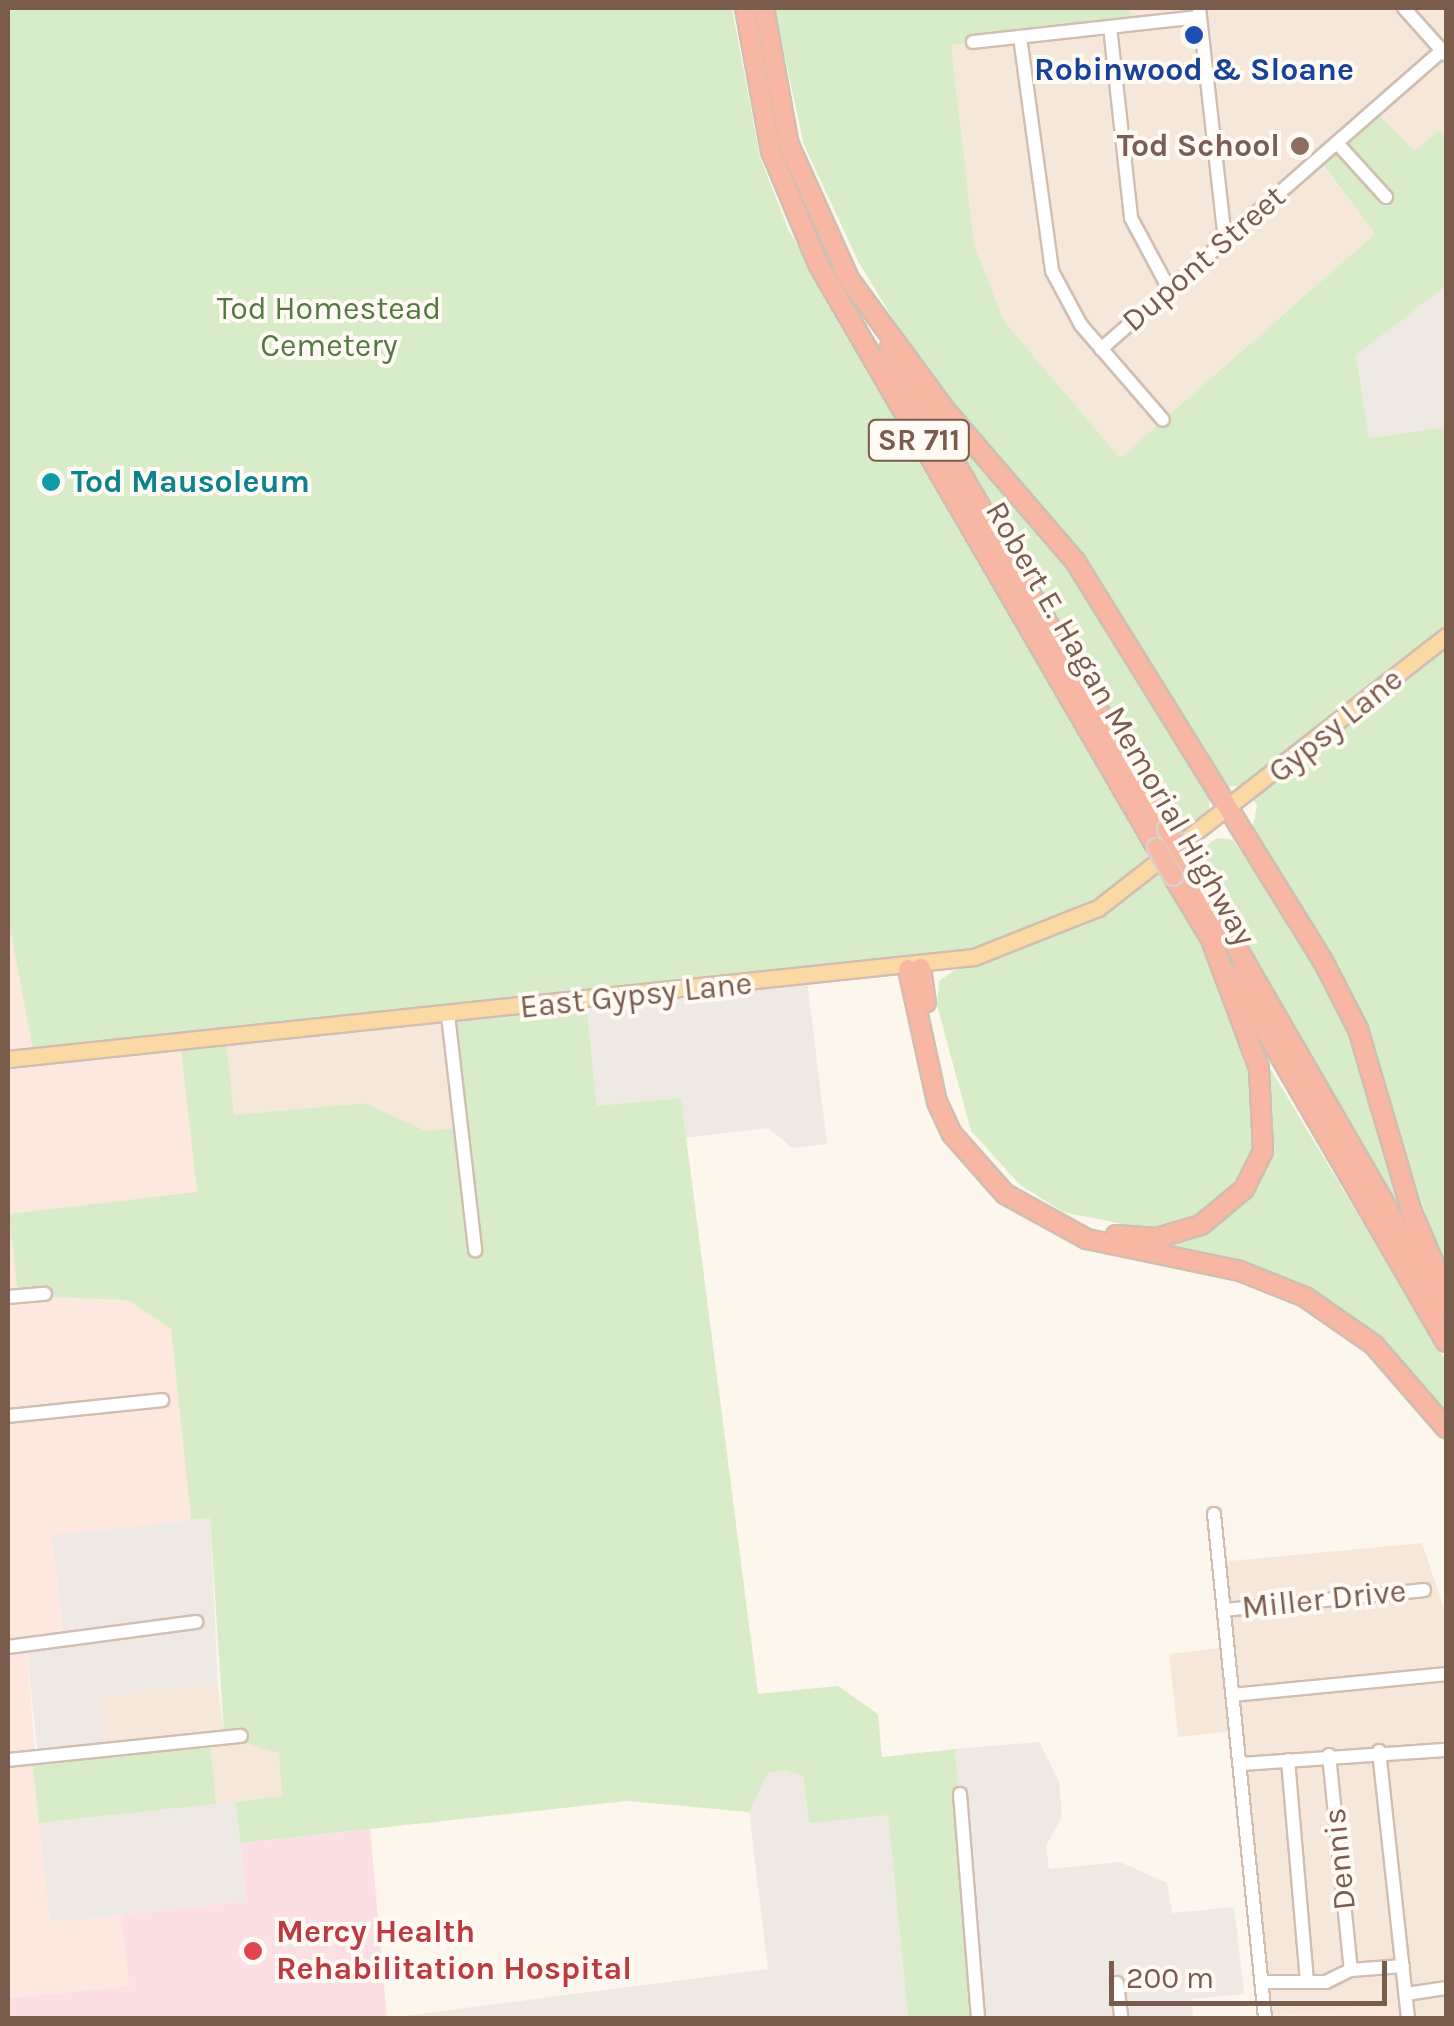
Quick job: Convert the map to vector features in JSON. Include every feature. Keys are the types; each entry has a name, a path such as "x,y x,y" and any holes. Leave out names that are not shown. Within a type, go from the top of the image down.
{"highway":[{"name":"Robert E. Hagan Memorial Highway","path":"745,8 771,151 812,251 1157,848 1181,871 1446,1310"},
{"name":"Robert E. Hagan Memorial Highway","path":"764,8 789,145 846,275 1167,829 1212,942 1446,1342"},
{"path":"846,275 945,410 1075,561 1226,815 1352,1016 1446,1292"},
{"path":"915,968 946,1096 988,1165 1059,1218 1158,1238 1201,1225 1232,1203 1265,1140 1259,1068 1212,942"},
{"path":"915,968 938,1102 952,1134 1005,1194 1087,1239 1240,1270 1305,1297 1374,1345 1446,1428"}],"main road":[{"name":"Gypsy Lane","path":"1226,815 1446,636"},
{"name":"East Gypsy Lane","path":"8,1059 915,968 1029,939 1098,908 1226,815"}],"street":[{"path":"1404,8 1444,54"},
{"path":"973,42 1110,27 1200,12 1225,240"},
{"path":"1110,27 1131,218 1169,289"},
{"path":"1020,37 1044,246 1066,302 1100,349 1163,420"},
{"name":"Dupont Street","path":"1100,349 1444,54"},
{"path":"1337,144 1386,197"},
{"path":"1221,212 1246,222"},
{"path":"448,1015 475,1250"},
{"path":"8,1298 45,1294"},
{"path":"8,1416 162,1400"},
{"path":"1214,1514 1265,2018"},
{"name":"Miller Drive","path":"1224,1610 1424,1590"},
{"path":"8,1646 196,1622"},
{"path":"1232,1694 1446,1674"},
{"path":"8,1760 241,1736"},
{"path":"1240,1764 1444,1749"},
{"path":"1379,1751 1408,2018"},
{"name":"Dennis","path":"1329,1755 1351,1970"},
{"path":"1288,1760 1307,1981"},
{"path":"960,1794 978,2018"},
{"path":"1262,1982 1307,1981 1351,1970 1403,1966"},
{"path":"1118,1983 1121,2018"},
{"path":"1406,1994 1446,1988"}],"shaded area":[{"path":"1130,8 1446,8 1446,137 1440,130 1414,151 1319,160 1375,234 1120,458 1004,321 974,245 950,44 1131,24"},
{"path":"1446,286 1446,427 1369,438 1356,354"},
{"path":"8,916 180,1042 197,1193 10,1214 45,1294 128,1300 171,1329 191,1520 51,1535 64,1639 26,1645 50,1923 121,1915 130,1986 8,1998"},
{"path":"807,980 827,1144 792,1148 768,1128 685,1138 680,1098 597,1107 586,1001"},
{"path":"448,1015 463,1127 426,1131 365,1103 234,1116 226,1037"},
{"path":"210,1518 218,1684 101,1697 106,1750 38,1757 26,1644 64,1639 51,1535"},
{"path":"1422,1543 1446,1614 1446,2018 1408,2018 1406,2003 1265,2017 1235,1731 1178,1737 1169,1654 1228,1647 1219,1562"},
{"path":"218,1684 224,1737 279,1752 283,1796 216,1804 209,1739 106,1750 101,1697"},
{"path":"1039,1742 1059,1781 1062,1817 1046,1846 1049,1869 1120,1862 1167,1883 1172,1913 1234,1907 1244,1994 1192,1999 1193,2018 978,2018 955,1749"},
{"path":"785,1770 803,1776 809,1823 888,1814 908,2018 387,2018 768,1969 749,1812 768,1772"},
{"path":"235,1802 246,1901 50,1923 39,1823"},
{"name":"Mercy Health Rehabilitation Hospital","path":"370,1829 387,2018 8,2018 8,1998 129,1986 121,1915 246,1901 240,1843"},
{"path":"1407,2003 1408,2018 1265,2018 1265,2017"}],"green space":[{"name":"Tod Homestead Cemetery","path":"8,8 732,8 760,157 788,229 1200,942 1255,1076 1259,1135 1243,1178 1212,1212 1158,1231 1063,1212 1020,1185 971,1131 937,1005 939,981 962,965 586,1002 597,1106 681,1098 758,1694 838,1686 878,1714 882,1757 955,1749 978,2018 908,2018 888,1815 809,1823 803,1776 785,1770 768,1773 749,1812 627,1801 240,1843 235,1802 282,1796 279,1753 224,1737 210,1518 191,1520 171,1329 128,1300 18,1296 9,1214 197,1192 180,1042 34,1056 8,917","holes":["448,1015 463,1127 426,1131 365,1103 234,1115 226,1037"]},
{"path":"774,8 1130,8 1132,24 951,45 974,245 1004,321 1120,458 1375,234 1319,159 1375,111 1414,151 1440,130 1446,137 1446,286 1356,355 1369,438 1446,427 1446,1274 1353,1000 1251,837 1257,805 1242,786 1224,787 1077,554 930,379 859,263 804,145"},
{"path":"932,406 1049,535 1113,631 1210,799 1208,817 1184,835 1195,854 1217,838 1233,840 1318,965 1353,1039 1404,1215 1198,859 1189,865 1167,829 1176,823"},
{"path":"1259,1050 1446,1361 1446,1421 1321,1301 1149,1243 1215,1224 1269,1147"},
{"path":"210,1739 216,1804 39,1823 32,1757"}],"place":[{"name":"Robinwood & Sloane","path":"1194,35"},
{"name":"Tod School","path":"1300,146"},
{"name":"Tod Mausoleum","path":"51,482"},
{"name":"Mercy Health Rehabilitation Hospital","path":"253,1951"}]}
